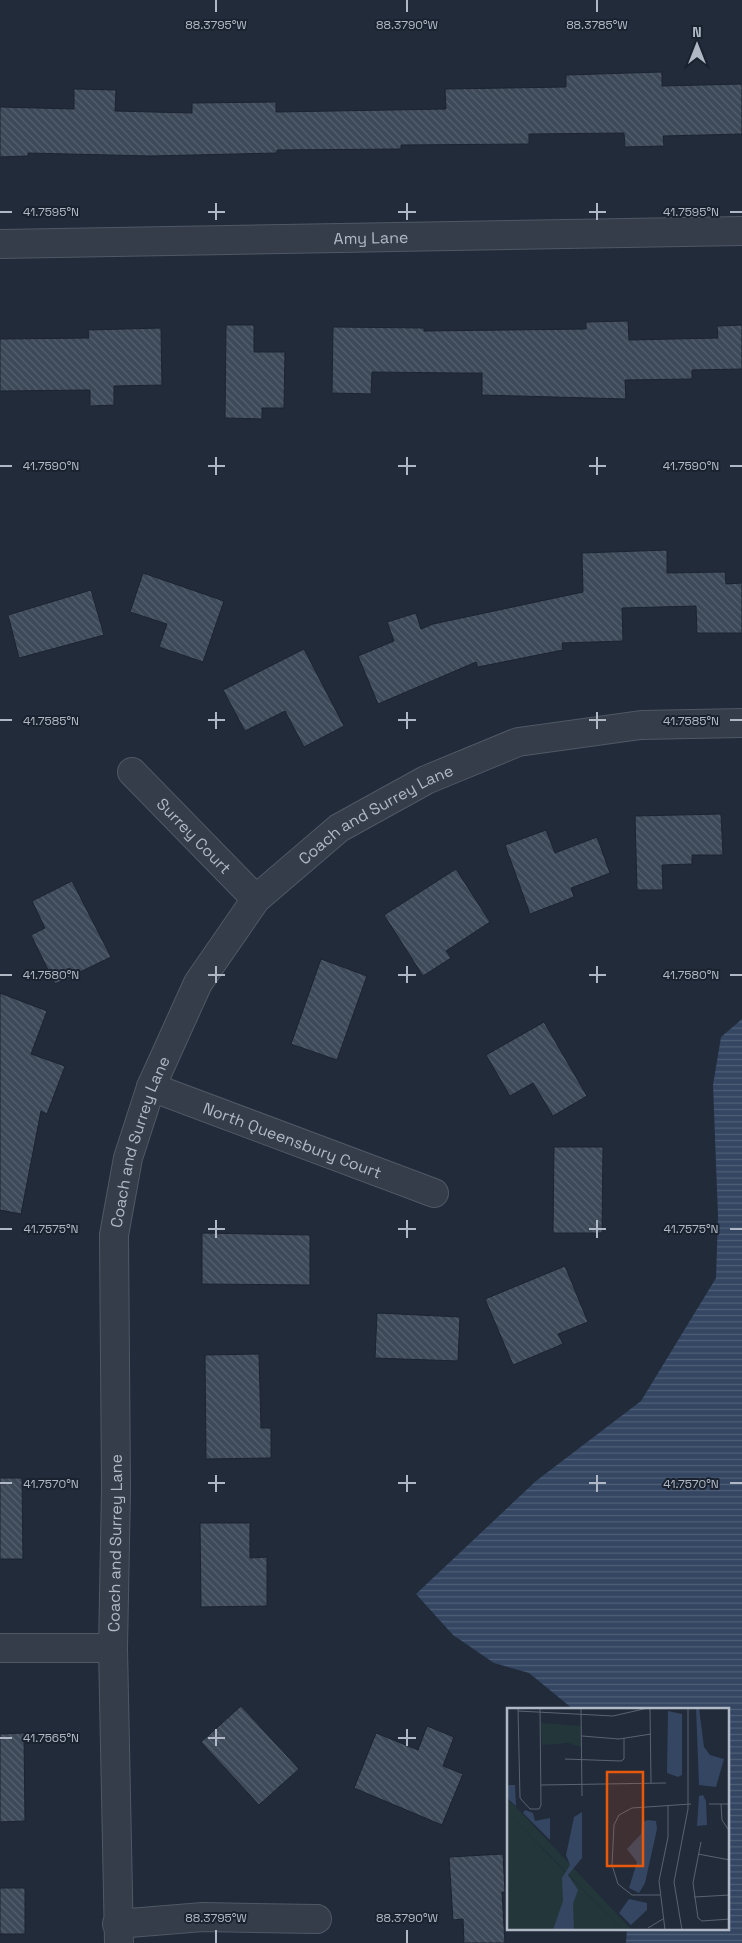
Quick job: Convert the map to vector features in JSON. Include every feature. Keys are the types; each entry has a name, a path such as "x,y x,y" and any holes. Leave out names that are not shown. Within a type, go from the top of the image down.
{"street":[{"name":"Amy Lane","path":"0,244 742,231"},
{"name":"Coach and Surrey Lane","path":"118,1933 113,1648 116,1490 114,1235 128,1158 151,1087 198,983 256,899 339,828 426,780 518,742 642,725 742,723"},
{"name":"Surrey Court","path":"132,772 256,899"},
{"name":"North Queensbury Court","path":"151,1087 434,1193"},
{"path":"0,1648 113,1648"},
{"path":"118,1933 204,1917 317,1919"}],"water":[{"path":"742,1019 742,1943 626,1943 627,1930 730,1930 730,1708 572,1708 529,1673 494,1663 453,1635 416,1594 536,1481 641,1401 716,1278 718,1216 713,1085 721,1037"}],"building":[{"path":"662,72 662,86 742,84 742,134 663,136 664,146 625,147 624,133 529,134 529,144 401,145 401,149 277,150 277,153 151,156 28,153 28,156 0,157 0,107 74,109 74,89 116,90 115,111 192,113 192,103 276,102 276,112 446,109 445,89 566,87 566,75"},
{"path":"628,321 629,340 718,338 717,326 742,325 742,369 692,370 692,379 625,380 626,399 482,395 482,373 372,372 371,394 332,393 333,327 424,328 424,331 586,329 586,322"},
{"path":"226,325 254,325 254,352 285,352 284,408 262,408 262,419 225,418"},
{"path":"161,328 162,385 114,386 114,405 90,406 90,390 0,391 0,339 89,338 88,330"},
{"path":"667,550 667,573 725,572 726,584 742,583 742,633 697,633 696,606 622,608 623,641 562,643 563,650 478,667 476,662 378,704 358,656 394,641 387,622 416,613 421,629 433,624 583,592 582,553"},
{"path":"143,573 224,601 203,662 159,647 167,624 130,612"},
{"path":"91,590 104,635 19,658 8,615"},
{"path":"304,649 344,726 304,747 285,711 245,731 223,690"},
{"path":"721,814 723,855 692,855 692,864 662,865 663,890 637,890 635,816"},
{"path":"546,830 555,853 597,837 610,873 571,888 574,897 530,914 505,845"},
{"path":"456,869 490,922 446,951 451,958 423,976 384,915"},
{"path":"72,881 111,957 55,984 31,935 45,928 32,901"},
{"path":"321,959 367,976 337,1060 291,1044"},
{"path":"0,993 47,1011 31,1054 65,1066 47,1114 41,1111 21,1214 0,1210"},
{"path":"544,1022 587,1096 553,1116 533,1083 510,1096 486,1055"},
{"path":"554,1147 603,1147 602,1233 553,1233"},
{"path":"202,1233 310,1235 310,1285 202,1284"},
{"path":"565,1266 588,1322 558,1334 563,1344 513,1365 485,1299"},
{"path":"377,1313 460,1317 458,1361 375,1358"},
{"path":"259,1354 261,1428 271,1428 271,1458 206,1459 205,1355"},
{"path":"0,1478 22,1478 23,1559 0,1559"},
{"path":"200,1523 250,1523 250,1558 267,1557 267,1606 201,1607"},
{"path":"241,1706 299,1769 259,1805 201,1742"},
{"path":"427,1726 454,1737 443,1766 463,1774 442,1825 354,1788 376,1733 418,1750"},
{"path":"24,1733 25,1821 0,1822 0,1734"},
{"path":"503,1854 505,1892 502,1892 505,1943 464,1943 463,1919 453,1920 449,1857"},
{"path":"0,1888 25,1888 25,1934 0,1934"}]}
